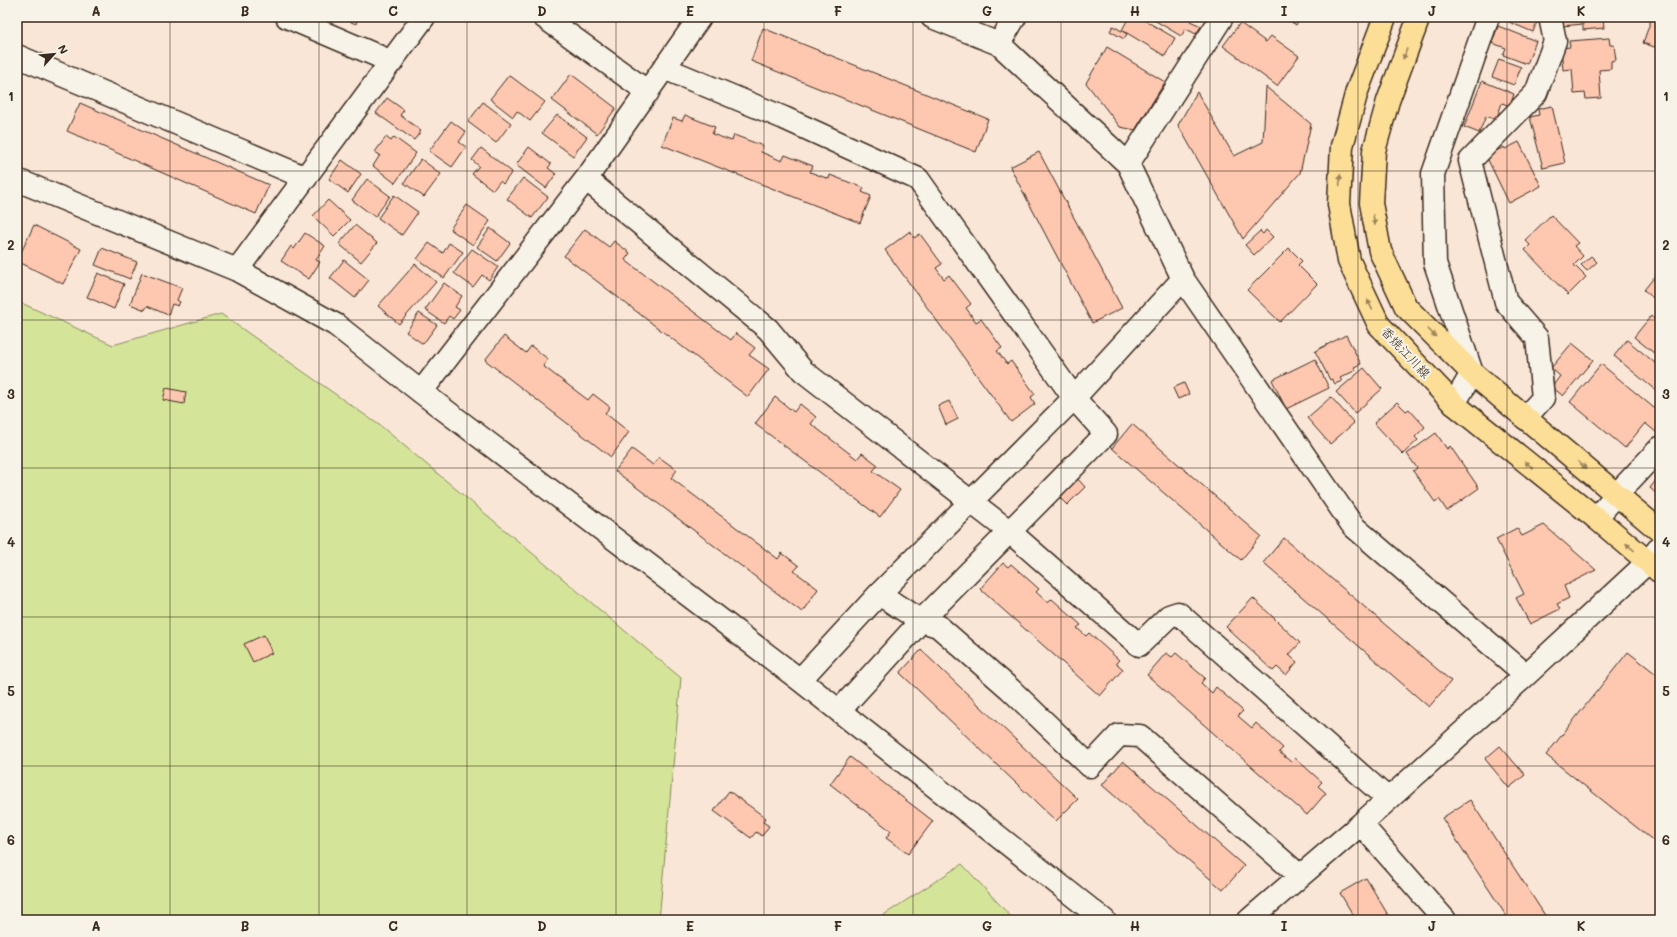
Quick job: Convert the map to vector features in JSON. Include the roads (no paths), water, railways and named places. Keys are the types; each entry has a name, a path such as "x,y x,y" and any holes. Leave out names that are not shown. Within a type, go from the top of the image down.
{"main road":[{"name":"香焼江川線","path":"1385,17 1358,91 1342,146 1339,204 1349,261 1380,325 1454,404 1596,518 1656,560"},
{"path":"1419,17 1388,101 1374,151 1371,203 1380,251 1406,307 1472,373 1660,531"}],"street":[{"path":"287,17 392,62"},
{"path":"237,270 424,17"},
{"path":"544,17 648,92"},
{"path":"421,392 586,179 700,17"},
{"path":"932,17 999,44 1128,164 1183,279 1353,526 1526,675"},
{"path":"999,44 1015,17"},
{"path":"1128,164 1222,17"},
{"path":"1454,404 1472,373 1434,263 1433,174 1488,17"},
{"path":"1525,418 1543,398 1537,338 1506,302 1470,161 1536,93 1555,41 1550,17"},
{"path":"17,56 306,178"},
{"path":"664,68 784,118 918,179 1074,398 1106,434 921,621 839,711"},
{"path":"586,179 768,329 803,371 972,501 1010,532 1139,645 1169,616 1178,613 1388,799"},
{"path":"17,180 237,270 336,325 421,392 800,680 1104,920"},
{"path":"800,680 879,594 1074,398 1183,279"},
{"path":"1596,518 1660,448"},
{"path":"1260,917 1300,876 1361,824 1656,560"},
{"path":"879,594 921,621 938,626 1010,689 1090,766 1120,735 1140,736 1300,876"},
{"path":"1361,824 1445,920"}]}
